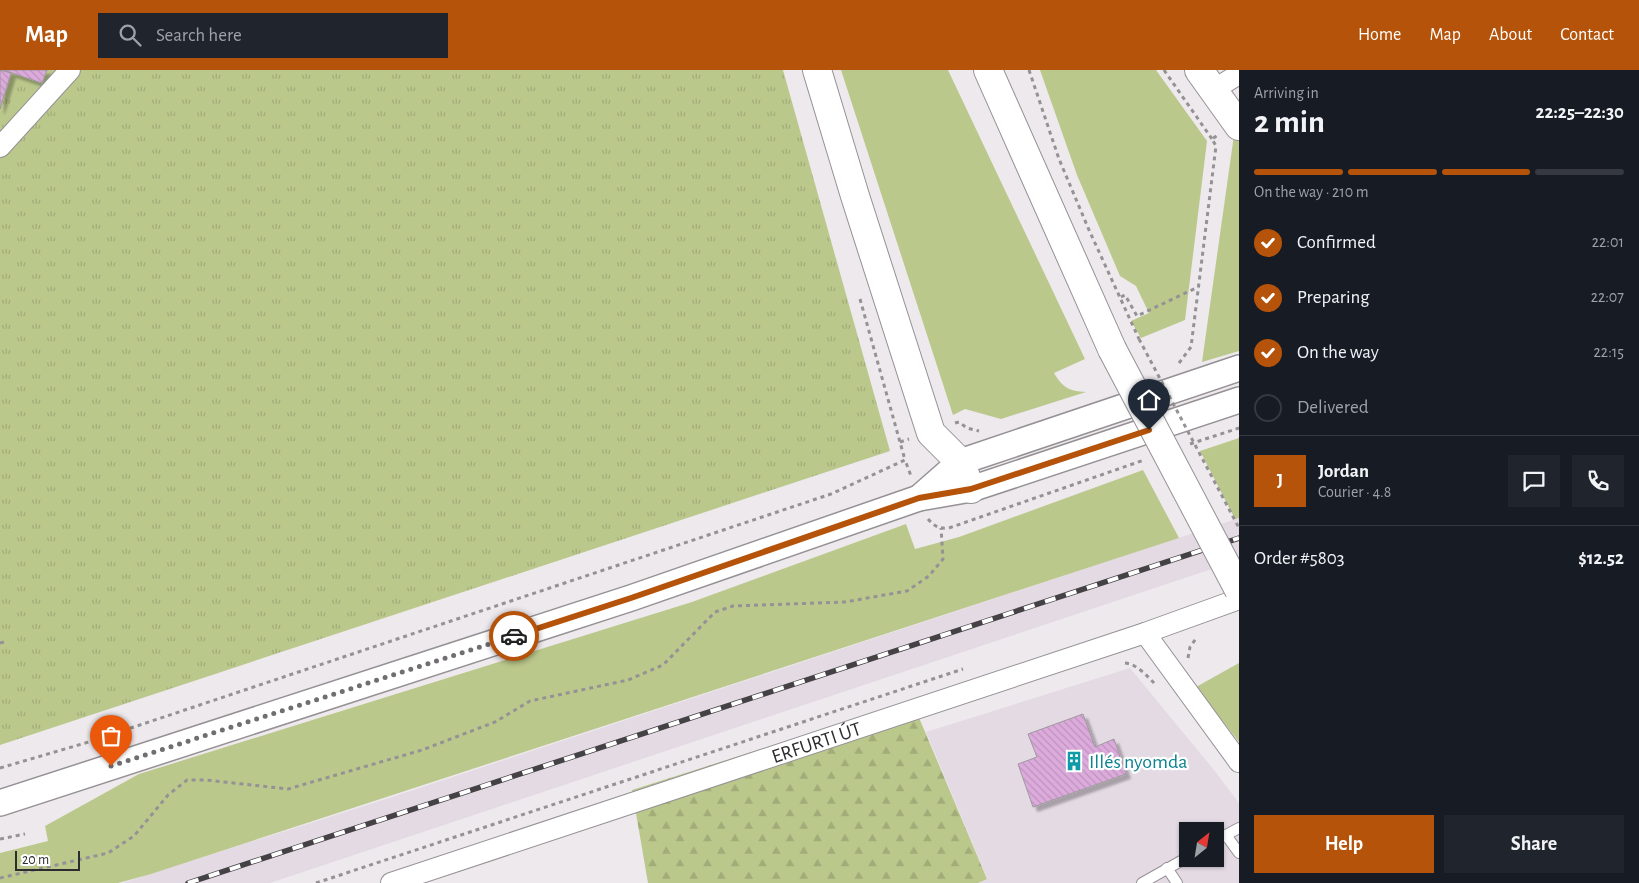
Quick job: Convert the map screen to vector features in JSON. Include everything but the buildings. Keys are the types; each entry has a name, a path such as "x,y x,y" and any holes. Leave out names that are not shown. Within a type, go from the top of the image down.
{"main road":[{"path":"817,70 931,433 960,462 971,489"},
{"path":"988,70 1112,350 1239,590"},
{"path":"1206,80 1239,126"}],"street":[{"path":"0,147 70,70"},
{"path":"1206,80 1239,74"},
{"path":"919,498 960,462 1239,368"},
{"path":"0,802 631,598 919,498 971,489 1239,400"},
{"name":"ERFURTI ÚT","path":"391,883 1145,633 1239,599"},
{"path":"1145,633 1239,762"}],"lane":[{"path":"1239,828 1226,835 1239,853"},
{"path":"1142,883 1179,862"},
{"path":"1168,868 1177,883"}],"path":[{"path":"1029,70 1059,159 1089,230 1139,339 1239,528"},
{"path":"1164,70 1212,138"},
{"path":"1121,297 1126,296 1137,316 1198,287"},
{"path":"1183,447 1239,428"},
{"path":"0,768 92,740 831,494 905,460 926,516 932,524 941,528 949,528 1146,460"},
{"path":"0,878 108,853 134,836 168,795 187,780 206,780 288,789 422,750 495,722 530,701 628,680 663,666 715,612 733,606 845,602 907,591 929,576 943,559 941,528"},
{"path":"0,643 4,642"},
{"path":"316,883 966,668"},
{"path":"0,839 25,834"}],"shaded area":[{"path":"1239,518 1239,560 270,883 122,883 389,798"},
{"path":"1130,668 1239,803 1239,883 978,883 987,878 926,732"}],"green space":[{"path":"0,70 783,70 890,451 0,745"},
{"path":"841,70 948,70 1085,359 1054,373 1067,388 1086,392 1001,419 965,409 953,415"},
{"path":"1040,70 1156,70 1207,141 1185,320 1141,338 1131,321 1149,313 1136,286 1120,276 1077,175"},
{"path":"1234,135 1239,141 1239,351 1202,362"},
{"path":"1239,438 1239,518 1235,519 1200,451"},
{"path":"1143,470 1179,538 151,874 118,883 0,883 0,853 48,841 45,826 139,774 692,602 906,524 915,549 959,537"},
{"path":"1239,663 1239,742 1196,687"},
{"path":"912,701 987,879 978,883 648,883 632,790"}],"railway":[{"path":"188,883 1239,538"}],"way so far":[{"path":"111,766 514,636"}],"place":[{"name":"Illés nyomda","path":"1074,761"}],"route":[{"path":"514,636 631,598 919,498 971,489 1149,430"}]}
